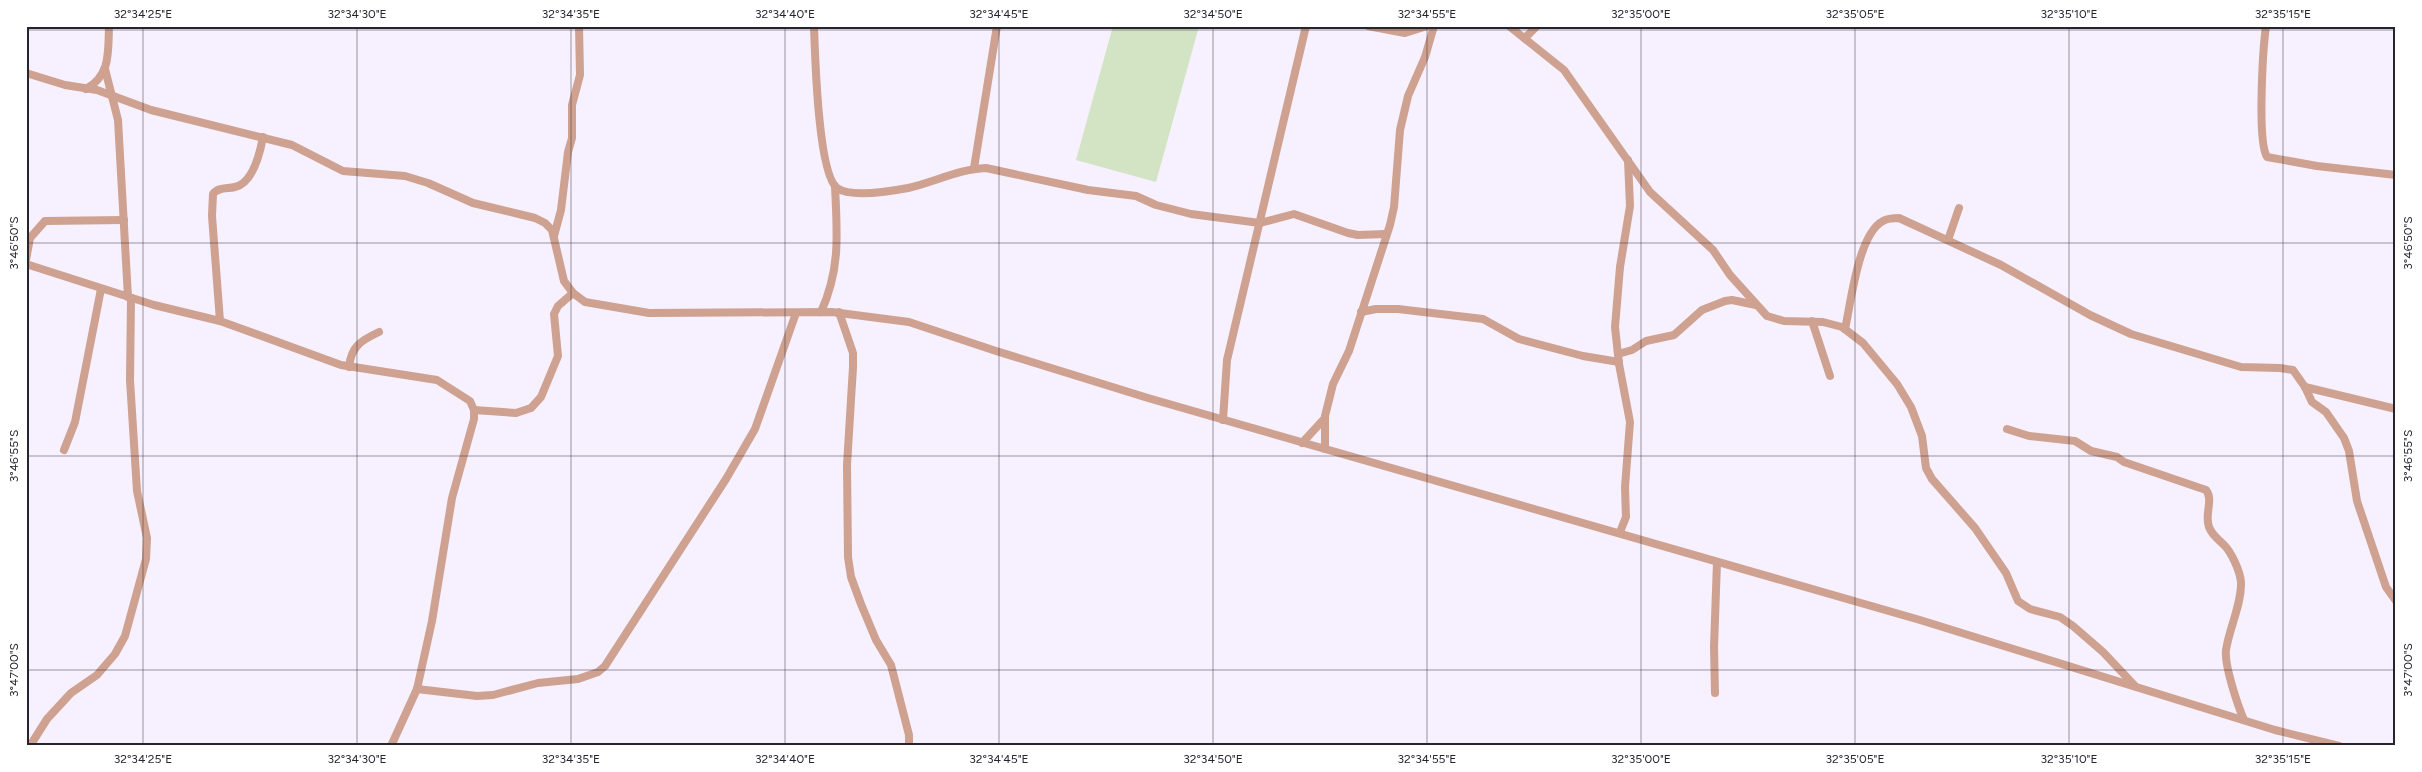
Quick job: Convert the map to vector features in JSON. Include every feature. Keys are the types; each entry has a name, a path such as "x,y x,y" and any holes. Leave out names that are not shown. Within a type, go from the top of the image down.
{"street":[{"path":"86,89 102,78 105,69 108,26"},
{"path":"554,236 561,210 568,152 572,138 572,105 580,74 580,26"},
{"path":"814,26 818,105 828,172 835,186 838,217 836,265 833,284 821,312"},
{"path":"974,168 997,26"},
{"path":"1223,420 1228,360 1306,26"},
{"path":"1368,26 1405,32 1427,26"},
{"path":"1325,449 1325,418 1333,384 1349,351 1394,207 1400,130 1408,96 1425,57 1434,26"},
{"path":"1510,26 1564,70 1650,192 1713,250 1730,275 1767,316 1777,320 1823,322 1845,329 1863,343 1897,384 1911,407 1922,436 1926,468 1932,479 1975,528 2006,573 2018,601 2030,609 2060,617 2073,626 2103,652 2135,686"},
{"path":"1525,38 1537,26"},
{"path":"2266,26 2262,115 2264,151 2267,157 2396,175"},
{"path":"30,746 47,719 71,693 96,675 115,654 125,636 146,559 147,538 137,491 130,380 130,298 118,120 105,69"},
{"path":"26,73 112,95 151,110 292,145 343,171 405,176 428,182 473,203 535,218 548,226 554,236 564,281 574,294 586,302 649,313 839,312 909,322 1028,361 1223,420 1620,532 1920,620 2244,720 2339,746"},
{"path":"220,321 212,194 219,189 239,186 247,180 260,153 263,137"},
{"path":"1620,532 1626,517 1625,487 1630,422 1618,358 1615,327 1616,298 1628,221 1628,160"},
{"path":"835,186 848,192 891,190 928,184 952,174 974,168 986,168 1072,187 1136,196 1156,205 1191,214 1260,223 1294,214 1348,233 1358,235 1386,234"},
{"path":"1948,240 1959,208"},
{"path":"1845,329 1856,269 1873,229 1882,221 1898,218 2002,265 2090,315 2131,334 2241,367 2288,369 2297,373 2312,402 2330,417 2344,438 2357,501 2386,587 2396,601"},
{"path":"26,260 30,238 45,221 124,220"},
{"path":"26,264 130,298 220,321 349,367 437,380 470,401 474,410 474,419 452,498 432,621 417,689 391,746"},
{"path":"64,450 75,422 101,289"},
{"path":"474,410 524,411 531,408 541,397 558,356 554,314 558,306 574,294"},
{"path":"1361,312 1388,309 1468,316 1494,323 1519,339 1583,356 1618,358 1646,341 1674,335 1702,310 1725,301 1732,300 1756,305"},
{"path":"839,312 853,352 854,367 847,465 848,558 851,577 876,640 891,665 909,735 909,746"},
{"path":"417,689 477,696 493,695 538,683 583,678 606,666 726,479 754,429 796,313"},
{"path":"1812,321 1830,376"},
{"path":"349,367 350,358 357,345 379,332"},
{"path":"2305,387 2396,410"},
{"path":"1302,443 1325,418"},
{"path":"2008,429 2029,436 2074,441 2091,451 2117,457 2124,462 2206,490 2210,496 2207,514 2209,528 2214,537 2226,547 2241,580 2241,592 2226,651 2235,701 2244,720"},
{"path":"1715,693 1714,647 1717,562"}],"green space":[{"path":"1113,26 1199,26 1156,182 1076,160"}]}
